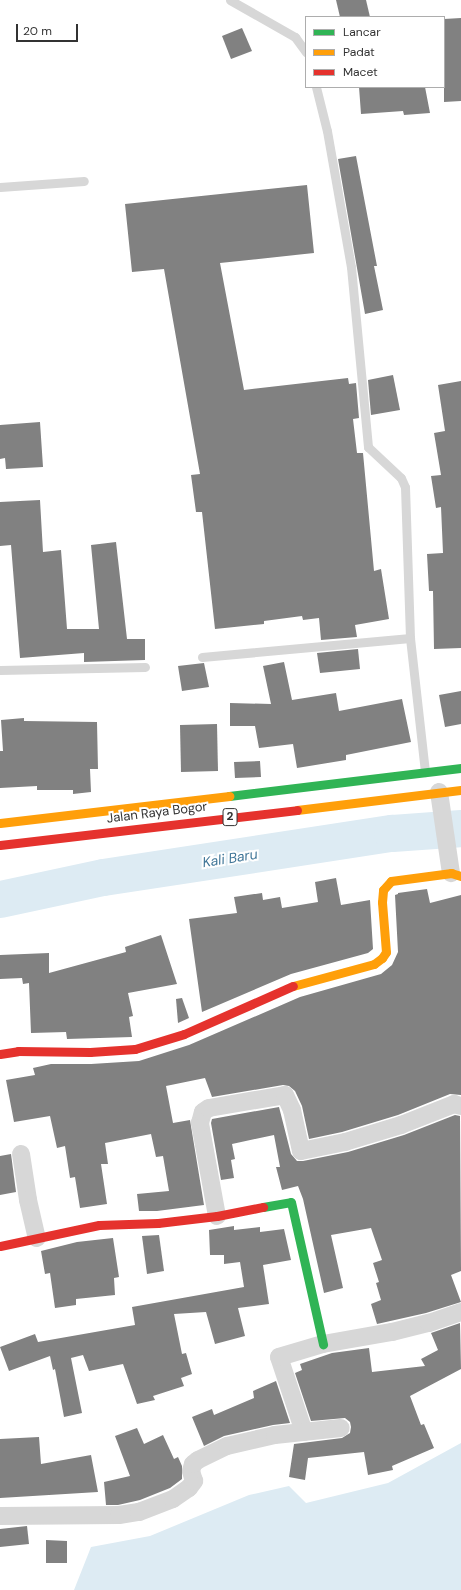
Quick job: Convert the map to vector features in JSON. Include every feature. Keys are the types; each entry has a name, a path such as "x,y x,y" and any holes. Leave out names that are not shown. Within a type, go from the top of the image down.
{"main road":[{"name":"Jalan Raya Bogor","path":"0,823 461,768"},
{"name":"Jalan Raya Bogor","path":"0,846 461,790"},
{"path":"0,1054 18,1051 90,1052 135,1049 184,1034 296,985 374,964 382,958 386,952 382,902 383,890 387,884 391,881 454,872"},
{"path":"0,1246 98,1225 158,1223 217,1216 291,1202 323,1344"}],"street":[{"path":"439,792 454,872"},
{"path":"217,1216 200,1123 203,1112 209,1108 285,1095 292,1110 301,1151 345,1142 402,1125 454,1104 461,1106"},
{"path":"21,1154 28,1200 37,1238"},
{"path":"304,1432 279,1357 323,1344 392,1332 429,1323 461,1312"},
{"path":"0,1516 119,1515 139,1512 173,1498 189,1488 194,1481 191,1471 193,1464 227,1446 275,1435 341,1428"}],"lane":[{"path":"230,0 295,37 305,51"},
{"path":"316,88 327,131 350,267 368,447 401,478 405,487 410,638 425,772"},
{"path":"0,188 84,181"},
{"path":"202,657 410,638"},
{"path":"0,670 145,668"}],"shaded area":[{"path":"461,1443 461,1590 74,1590 91,1547 150,1536 249,1495 289,1486 306,1503 388,1483"}],"building":[{"path":"336,0 366,0 370,16 340,16"},
{"path":"461,18 461,101 444,102 445,19"},
{"path":"242,28 252,51 231,59 222,36"},
{"path":"359,88 425,88 430,113 404,115 403,111 361,114"},
{"path":"356,156 377,266 374,266 383,310 365,314 338,159"},
{"path":"307,185 314,253 220,263 244,390 348,378 349,384 356,383 359,418 353,419 357,453 363,453 374,571 381,569 389,619 355,625 357,637 321,640 319,618 303,620 302,616 264,621 264,624 215,629 202,512 196,512 191,475 200,474 164,269 132,272 125,204"},
{"path":"393,375 400,410 371,415 368,380"},
{"path":"461,381 461,648 434,649 433,591 429,591 427,554 443,553 441,507 436,508 431,476 441,475 434,433 445,431 438,385"},
{"path":"40,422 43,467 6,469 5,458 0,459 0,425"},
{"path":"40,500 43,552 61,550 67,629 99,629 91,545 116,542 127,639 145,639 145,660 84,662 84,653 20,658 11,545 0,546 0,502"},
{"path":"358,649 360,669 320,673 317,653"},
{"path":"284,662 292,700 336,693 339,711 402,699 411,742 346,755 346,760 297,768 293,744 259,748 255,726 230,726 230,703 271,704 263,666"},
{"path":"204,663 209,687 182,691 178,666"},
{"path":"461,691 461,724 445,727 439,695"},
{"path":"24,718 24,721 97,722 98,769 90,769 91,792 73,794 73,790 37,790 37,786 0,788 0,751 3,751 1,720"},
{"path":"217,724 218,771 181,772 180,725"},
{"path":"260,761 261,777 235,778 234,762"},
{"path":"336,878 341,905 370,900 373,949 368,953 291,974 202,1012 189,919 237,913 234,897 262,893 263,900 280,897 282,908 318,902 315,882"},
{"path":"427,889 430,903 461,895 461,1095 450,1094 398,1115 342,1132 309,1139 302,1106 295,1091 289,1086 283,1085 212,1097 205,1078 166,1086 173,1123 190,1120 204,1205 157,1211 139,1211 137,1194 169,1191 163,1156 156,1157 151,1134 105,1143 108,1164 101,1164 107,1204 80,1208 75,1177 70,1178 65,1146 57,1148 50,1116 14,1122 6,1080 35,1075 33,1068 51,1064 91,1064 139,1061 189,1045 300,997 381,974 392,965 398,952 395,895 398,893"},
{"path":"161,935 177,984 128,993 133,1016 129,1017 132,1037 67,1039 66,1032 31,1033 29,983 23,984 22,978 0,979 0,955 49,953 49,973 126,952 125,947"},
{"path":"182,998 189,1018 178,1023 176,999"},
{"path":"279,1107 291,1154 297,1161 348,1152 404,1135 455,1115 460,1116 461,1271 451,1275 461,1302 426,1313 377,1324 371,1304 381,1300 376,1283 379,1282 373,1263 382,1260 371,1228 331,1235 343,1288 324,1293 303,1199 298,1186 282,1190 276,1167 280,1167 274,1135 232,1144 235,1159 231,1160 234,1178 221,1180 211,1123 212,1119"},
{"path":"11,1154 16,1192 0,1195 0,1156"},
{"path":"234,1226 234,1230 260,1227 260,1232 284,1229 291,1260 263,1265 269,1304 238,1308 245,1336 215,1344 206,1312 174,1314 182,1354 186,1353 192,1374 181,1378 184,1386 153,1396 155,1400 137,1404 123,1364 89,1371 83,1355 71,1358 82,1413 64,1417 55,1369 53,1370 50,1356 9,1371 0,1347 35,1334 38,1342 135,1325 132,1307 244,1287 240,1262 224,1264 224,1255 210,1255 209,1230"},
{"path":"159,1235 164,1271 147,1274 142,1236"},
{"path":"113,1238 119,1277 114,1278 115,1295 76,1299 76,1305 55,1308 50,1273 45,1274 41,1251 77,1242"},
{"path":"460,1323 461,1369 410,1396 421,1425 424,1424 434,1448 392,1466 393,1470 368,1475 364,1452 308,1458 305,1480 289,1477 294,1444 342,1438 350,1433 351,1427 350,1422 345,1418 311,1421 295,1373 302,1370 300,1364 332,1353 369,1348 372,1372 425,1366 421,1359 438,1350 431,1333"},
{"path":"276,1381 290,1423 273,1425 224,1436 204,1446 192,1417 212,1409 214,1415 254,1398 253,1391"},
{"path":"137,1428 144,1444 163,1435 174,1459 178,1457 182,1466 182,1479 170,1488 140,1500 118,1505 106,1505 104,1482 130,1476 115,1436"},
{"path":"39,1437 41,1464 91,1455 98,1492 0,1498 0,1439"},
{"path":"27,1526 29,1544 0,1547 0,1529"},
{"path":"46,1540 67,1541 67,1563 46,1563"}],"waterway":[{"name":"Kali Baru","path":"0,899 103,877 392,833 461,828"}],"traffic: fast":[{"path":"229,796 461,768"},
{"path":"263,1207 291,1202 323,1344"}],"traffic: slow":[{"path":"297,810 461,790"},
{"path":"0,823 229,796"},
{"path":"293,986 374,964 382,958 386,952 382,902 383,890 391,881 451,873 461,876"}],"traffic: jam":[{"path":"0,845 297,810"},
{"path":"0,1054 18,1051 90,1052 135,1049 184,1034 293,986"},
{"path":"0,1246 99,1225 158,1223 217,1216 263,1207"}]}
